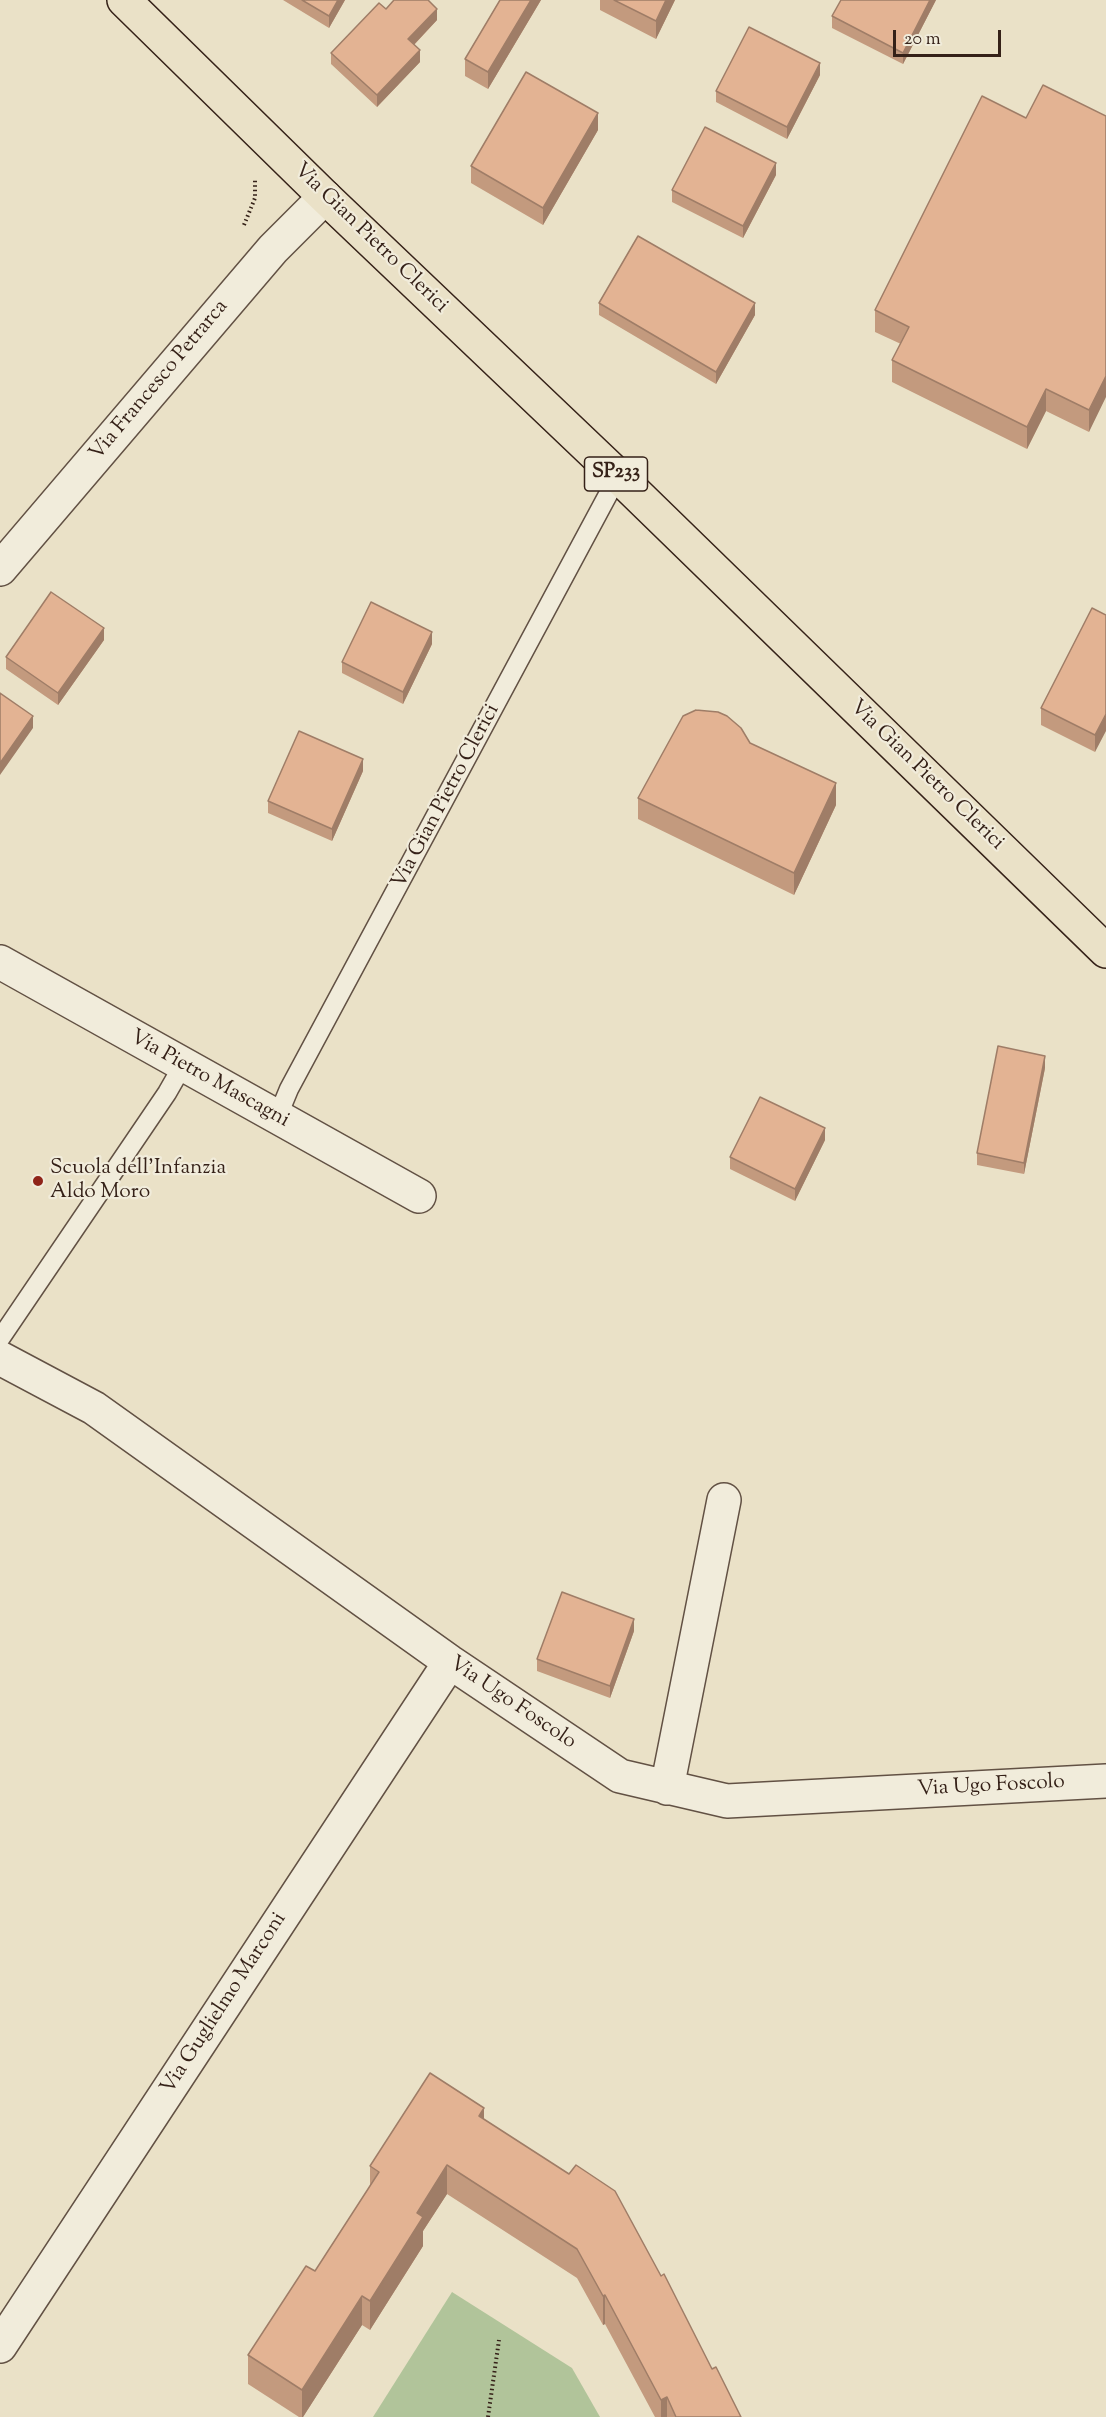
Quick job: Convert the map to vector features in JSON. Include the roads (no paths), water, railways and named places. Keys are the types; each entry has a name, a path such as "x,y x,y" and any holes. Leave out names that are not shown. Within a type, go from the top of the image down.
{"main road":[{"name":"Via Gian Pietro Clerici","path":"124,0 1106,951"}],"street":[{"name":"Via Francesco Petrarca","path":"0,569 273,249 325,196"},
{"name":"Via Pietro Mascagni","path":"0,963 419,1196"},
{"name":"Via Ugo Foscolo","path":"0,1358 94,1408 450,1662 620,1776 728,1802 1106,1781"},
{"path":"667,1788 724,1500"},
{"name":"Via Guglielmo Marconi","path":"0,2346 450,1662"}],"lane":[{"name":"Via Gian Pietro Clerici","path":"278,1118 289,1089 618,476"},
{"path":"0,1339 167,1093 183,1065"}],"place":[{"name":"Scuola dell'Infanzia Aldo Moro","path":"38,1181"}]}
